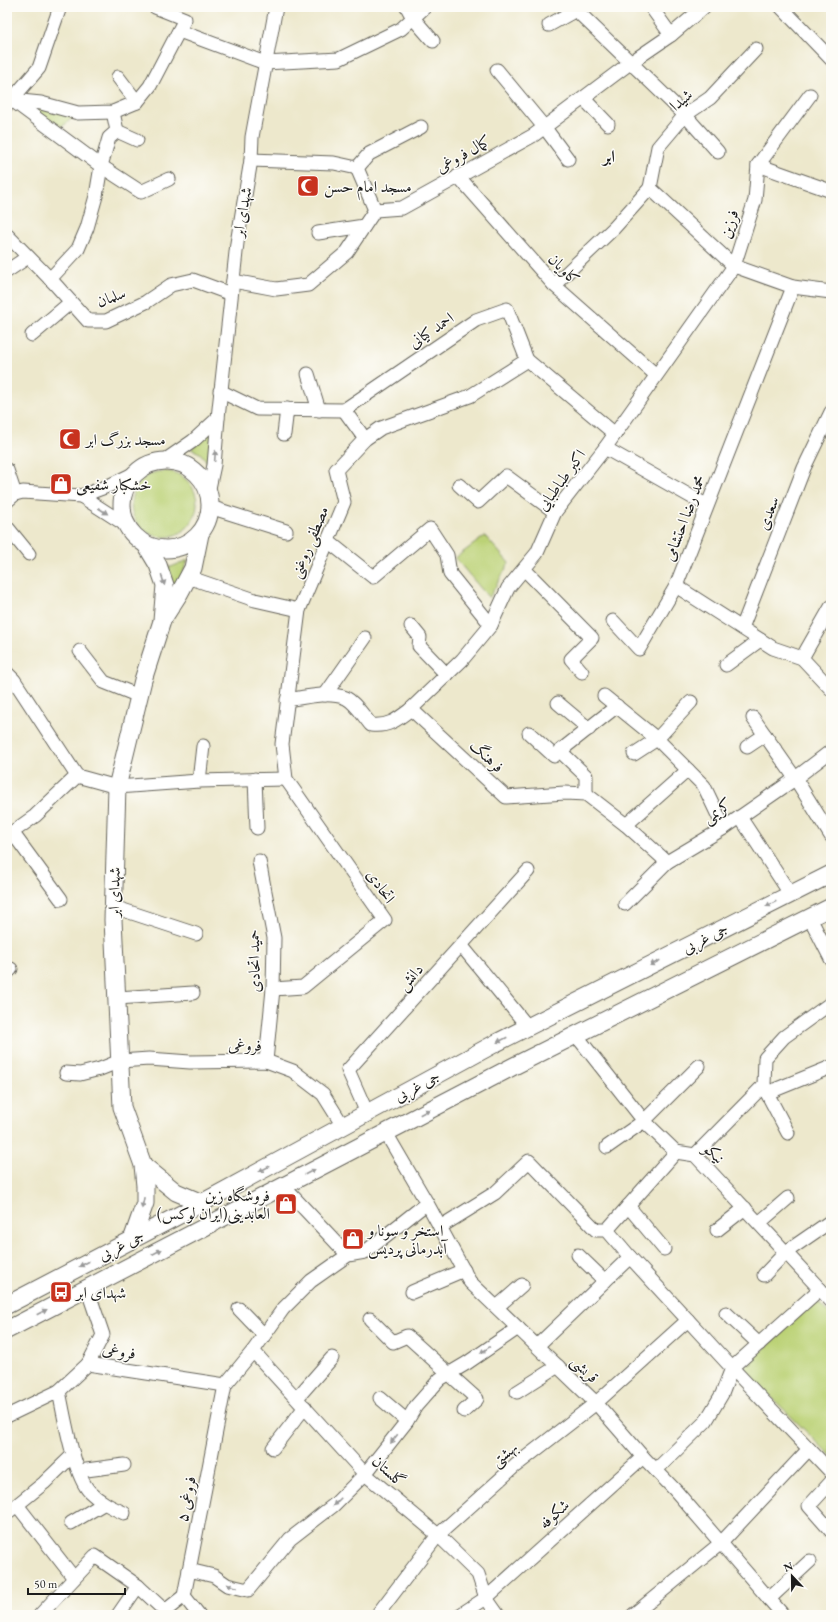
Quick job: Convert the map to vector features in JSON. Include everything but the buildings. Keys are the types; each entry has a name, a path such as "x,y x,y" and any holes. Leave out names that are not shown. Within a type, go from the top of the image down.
{"main road":[{"path":"162,621 179,594 192,568 200,534 207,522 209,500 202,480 192,469 178,463 164,461 150,464 137,472 128,483 122,497 122,511 126,525 134,537 146,545 160,550 175,549 188,544 200,534"},
{"path":"146,545 158,565 165,585 162,621"},
{"name":"شهدای ابر","path":"143,1165 122,1108 114,907 117,787 139,696 162,621"},
{"name":"جی غربی","path":"7,1305 202,1203 528,1027 831,874"},
{"name":"جی غربی","path":"7,1330 576,1035 831,907"},
{"path":"143,1165 176,1192 202,1203"},
{"path":"132,1240 144,1203 143,1165"}],"street":[{"path":"8,100 39,68 60,7"},
{"path":"155,7 182,25 265,63 339,59 401,29 410,12 425,7"},
{"name":"شهدای ابر","path":"209,500 237,243 251,160 252,137 276,7"},
{"path":"651,7 671,35"},
{"name":"کمال فروغی","path":"375,210 402,208 545,128 630,63 671,35 704,7"},
{"path":"549,25 577,9 630,63 685,115 718,152"},
{"path":"788,10 831,60"},
{"path":"410,12 433,41"},
{"path":"8,100 41,103 78,113 113,112 137,102 150,86 182,25"},
{"name":"شیدا","path":"650,188 658,147 685,115 710,98 756,49"},
{"path":"497,70 545,128 568,159"},
{"path":"118,78 137,102"},
{"path":"810,95 758,165 831,192"},
{"path":"584,99 608,124"},
{"path":"8,100 101,166 141,192 169,178"},
{"path":"113,112 117,131"},
{"path":"357,168 369,154 421,127"},
{"path":"50,279 78,249 87,228 96,196 101,166 109,138 117,131"},
{"path":"117,131 137,140"},
{"path":"251,160 334,163 357,168"},
{"name":"فرزین","path":"650,188 734,266 755,200 758,165"},
{"path":"232,287 276,288 308,284 347,252 375,210 357,168"},
{"name":"کاویان","path":"458,176 554,285 656,375"},
{"path":"554,285 614,228 650,188"},
{"path":"318,233 364,226"},
{"name":"سلمان","path":"7,236 50,279 88,321 106,321 146,302 171,285 193,280 232,287"},
{"path":"7,271 28,257"},
{"path":"734,266 793,287 831,292"},
{"name":"اکبر طباطبایی","path":"411,709 462,660 491,625 508,588 537,553 555,512 605,448 734,266"},
{"name":"محمد رضا احتشامی","path":"793,287 706,505 676,586 773,648 802,658 831,689"},
{"path":"32,334 71,302"},
{"name":"احمد کیانی","path":"344,410 476,320 507,309 527,360 614,434"},
{"name":"مصطفی روغنی","path":"286,779 282,744 299,610 344,502 336,470 365,439 381,428 470,396 527,360"},
{"path":"308,374 319,410"},
{"path":"220,391 257,409 344,410 365,439"},
{"path":"284,434 287,409"},
{"name":"سعدی","path":"742,628 804,468 828,426 831,412"},
{"path":"164,461 194,441 218,418"},
{"path":"605,448 706,505"},
{"path":"7,470 11,497 23,492 82,496 108,486 137,472"},
{"path":"459,485 478,502 506,476 555,512"},
{"path":"82,496 126,525"},
{"path":"209,500 286,531"},
{"path":"7,527 29,554"},
{"path":"328,541 373,577 430,530 447,555 450,574 491,625"},
{"path":"524,569 592,638 571,659 582,672"},
{"path":"188,577 255,600 299,610"},
{"path":"613,621 639,649 676,586"},
{"path":"802,658 831,607"},
{"path":"411,626 420,637 419,646 447,674"},
{"path":"325,695 365,638"},
{"path":"726,666 760,640"},
{"path":"80,651 104,682 139,696"},
{"path":"7,673 14,680 77,776 117,787 199,781 286,779"},
{"path":"287,700 325,695 346,698 358,709 371,725 382,726 394,722 411,709"},
{"path":"604,696 657,739 704,786 724,828"},
{"path":"558,702 589,728"},
{"path":"634,754 657,739 691,702"},
{"path":"554,756 617,706"},
{"name":"فرهنگ","path":"411,709 506,797 565,793 586,794"},
{"path":"753,718 795,778 831,836"},
{"path":"530,733 554,756 586,776 586,794 626,825 667,862"},
{"path":"747,747 765,736"},
{"path":"199,781 203,746"},
{"name":"کریمی","path":"625,904 667,862 724,828 831,751"},
{"path":"626,825 688,770"},
{"path":"61,899 10,834 35,816 77,776"},
{"path":"255,779 257,828"},
{"name":"اتحادی","path":"273,989 303,987 385,920 286,779"},
{"path":"740,817 790,895"},
{"name":"حمید اتحادی","path":"259,861 274,938 273,989 266,1061"},
{"name":"دانش","path":"367,1113 348,1070 528,871"},
{"path":"114,907 196,934"},
{"path":"810,918 831,959"},
{"path":"461,945 528,1027"},
{"path":"117,998 193,993"},
{"path":"788,1133 765,1089 765,1058 784,1037 831,1003"},
{"name":"نیکو","path":"576,1035 644,1121 676,1152 695,1155 831,1301"},
{"name":"فروغی","path":"66,1074 80,1074 100,1069 120,1061 149,1059 190,1062 266,1061 293,1071 323,1094 343,1126"},
{"path":"607,1147 644,1121 699,1066"},
{"path":"695,1155 765,1089 831,1067"},
{"name":"قریشی","path":"386,1133 427,1203 470,1282 596,1403 721,1542 769,1599 778,1613"},
{"path":"440,1227 495,1193 529,1161 596,1230 607,1230 676,1152"},
{"path":"283,1186 348,1255"},
{"path":"759,1223 788,1198"},
{"path":"225,1385 253,1351 283,1309 311,1281 348,1255 365,1252 427,1203"},
{"path":"628,1206 664,1249"},
{"path":"717,1230 745,1208"},
{"path":"764,1275 786,1252 831,1221"},
{"path":"607,1230 732,1368 831,1472"},
{"path":"578,1255 605,1280"},
{"path":"537,1346 630,1257"},
{"path":"412,1292 464,1270"},
{"path":"497,1307 522,1285"},
{"name":"فروغی","path":"87,1288 103,1335 88,1364 225,1385"},
{"path":"656,1470 706,1421 722,1394 732,1368 820,1289"},
{"path":"239,1309 264,1335"},
{"path":"726,1313 759,1344"},
{"path":"370,1319 393,1342 407,1336 477,1399 464,1411"},
{"name":"بهشتی","path":"377,1615 438,1536 515,1466 596,1403 688,1320"},
{"path":"189,1570 214,1576 227,1585 248,1590 290,1539 334,1505 365,1474 407,1421 416,1406 440,1379 467,1363 518,1328"},
{"name":"گلستان","path":"253,1351 365,1474 438,1536 478,1574 486,1598 498,1615"},
{"path":"273,1448 301,1403 332,1358"},
{"path":"7,1416 59,1391 88,1364"},
{"path":"517,1392 558,1366"},
{"name":"فروغی ۵","path":"184,1596 225,1385"},
{"path":"59,1391 73,1455 89,1491 103,1504 124,1513"},
{"path":"380,1398 407,1421"},
{"path":"633,1615 721,1542 809,1449"},
{"path":"73,1455 44,1483 12,1509 74,1578"},
{"name":"شکوفه","path":"460,1615 486,1598 643,1457"},
{"path":"79,1471 124,1465"},
{"path":"831,1482 809,1506 831,1531"},
{"path":"71,1523 103,1504"},
{"path":"40,1615 95,1556 138,1586 165,1611 184,1596 199,1615"},
{"path":"769,1599 810,1561"},
{"path":"118,1615 138,1586"}],"green space":[{"path":"22,103 75,116 58,130"},
{"path":"214,427 209,464 200,453 191,449"},
{"path":"158,471 170,471 182,476 192,486 197,498 195,517 182,532 170,537 158,537 146,532 136,522 131,510 131,498 136,486 146,476"},
{"path":"485,536 509,563 489,598 455,558"},
{"path":"188,560 171,602 163,567 171,567"},
{"path":"815,1299 831,1316 831,1456 743,1369"}],"place":[{"name":"مسجد امام حسن","path":"308,186"},
{"name":"مسجد بزرگ ابر","path":"70,439"},
{"name":"خشکبار شفیعی","path":"61,484"},
{"name":"فروشگاه زین العابدینی(ایران لوکس)","path":"286,1204"},
{"name":"استخر و سونا و آبدرمانی پردیس","path":"353,1239"},
{"name":"شهدای ابر","path":"61,1292"}],"district":[{"name":"ابر","path":"609,156"}]}
